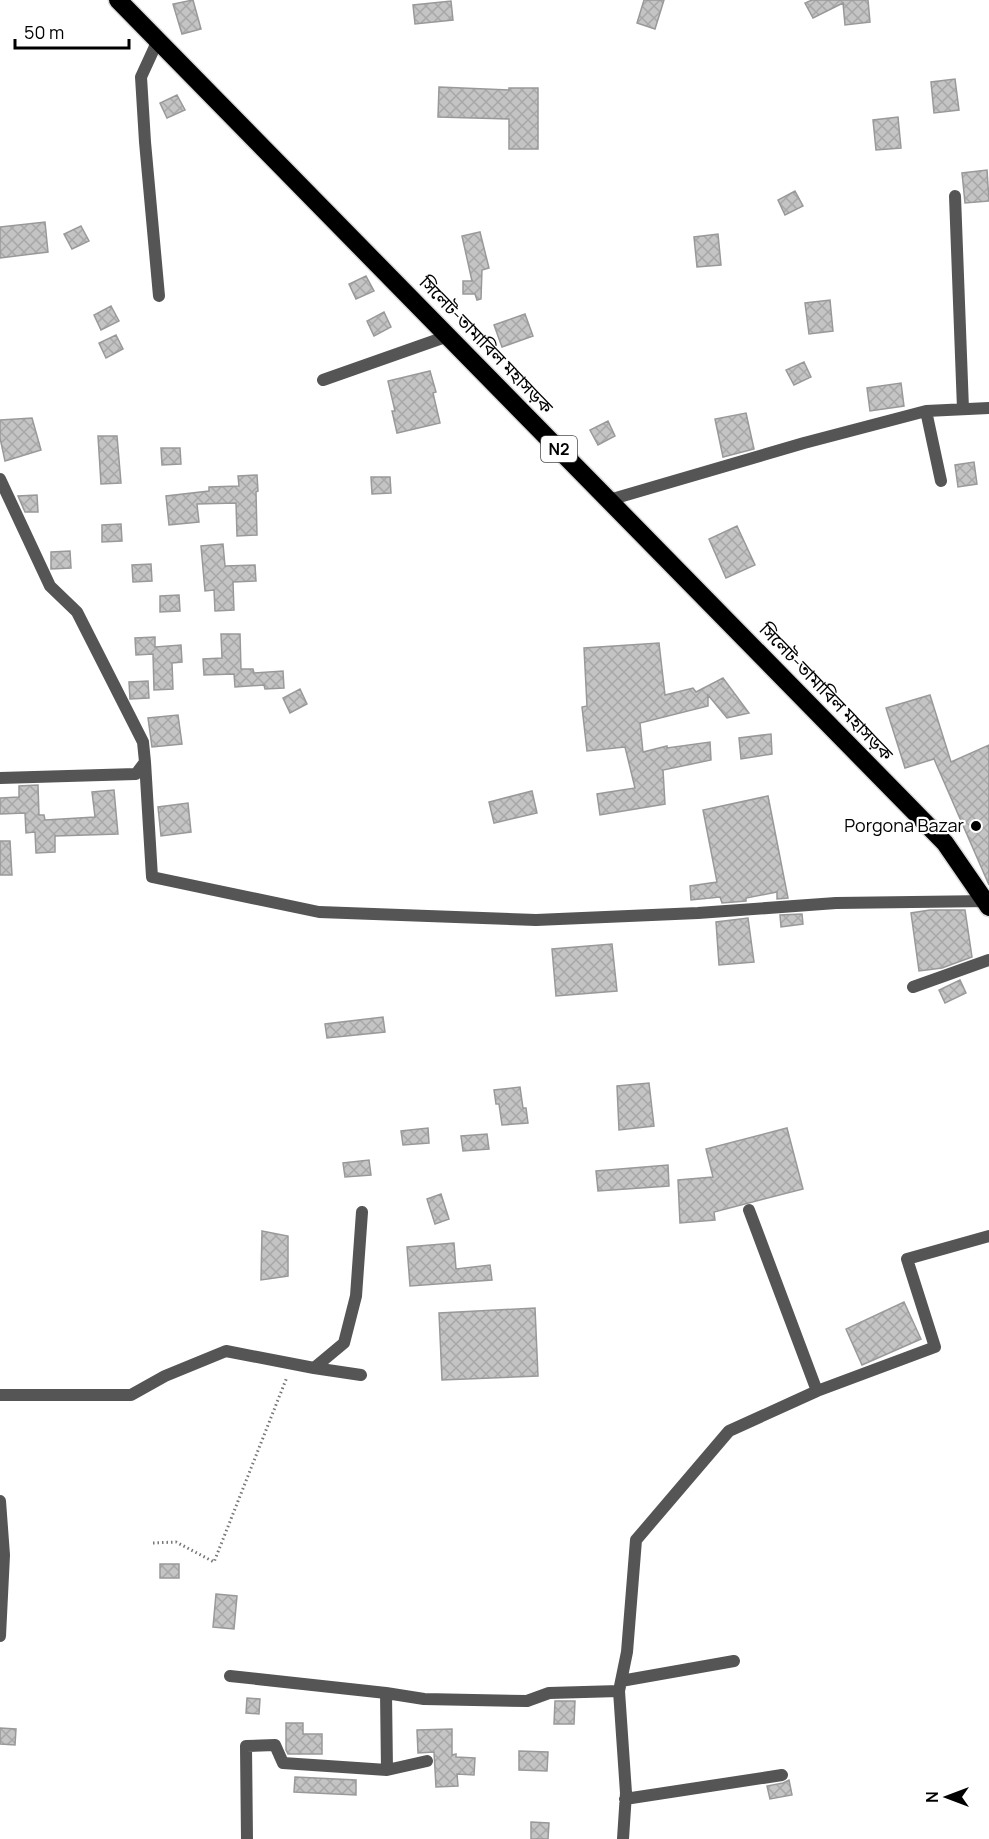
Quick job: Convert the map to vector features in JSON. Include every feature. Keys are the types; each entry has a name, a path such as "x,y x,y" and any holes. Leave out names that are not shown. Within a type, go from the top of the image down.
{"highway":[{"name":"সিলেট-তামাবিল মহাসড়ক","path":"118,0 945,843 988,903"}],"street":[{"path":"158,40 141,78 159,296"},
{"path":"955,196 963,409"},
{"path":"323,380 448,336"},
{"path":"609,500 804,443 926,411 989,408"},
{"path":"926,411 940,481"},
{"path":"1,483 50,586 77,612 143,742 152,877 319,912 536,920 698,913 836,903 988,903"},
{"path":"0,778 136,774 145,762"},
{"path":"913,987 989,960"},
{"path":"749,1210 817,1391"},
{"path":"314,1368 344,1343 356,1296 362,1212"},
{"path":"622,1839 625,1799 620,1686 627,1652 636,1540 729,1431 817,1391 935,1347 908,1259 989,1236"},
{"path":"0,1395 131,1395 165,1376 226,1351 360,1375"},
{"path":"0,1501 4,1555 0,1636"},
{"path":"230,1676 424,1699 527,1701 549,1693 620,1686 734,1661"},
{"path":"386,1693 387,1770"},
{"path":"247,1839 246,1746 275,1745 283,1763 387,1770 427,1761"},
{"path":"625,1799 782,1775"}],"path":[{"path":"153,1543 177,1542 214,1562 292,1364"}],"building":[{"path":"193,0 201,29 182,34 173,4"},
{"path":"644,0 664,0 655,29 637,23"},
{"path":"812,0 868,0 870,22 845,25 843,3 813,18 805,3"},
{"path":"451,1 453,20 415,24 413,5"},
{"path":"955,79 959,110 934,113 931,82"},
{"path":"439,87 509,90 509,88 538,88 538,149 509,149 509,119 438,117"},
{"path":"177,95 185,110 167,118 160,103"},
{"path":"898,117 901,148 876,150 873,120"},
{"path":"987,170 989,201 965,203 962,173"},
{"path":"795,191 803,206 785,215 778,200"},
{"path":"45,222 48,252 0,258 0,227"},
{"path":"81,226 89,241 72,249 64,234"},
{"path":"480,232 489,268 482,270 481,299 477,300 475,294 463,294 463,281 472,281 462,236"},
{"path":"718,234 721,265 697,267 694,237"},
{"path":"366,276 374,291 356,299 349,284"},
{"path":"830,300 833,331 809,334 805,303"},
{"path":"111,306 119,321 101,330 94,315"},
{"path":"384,312 391,327 374,336 367,321"},
{"path":"525,314 533,336 502,347 494,325"},
{"path":"116,335 123,349 106,358 99,343"},
{"path":"804,362 811,377 794,385 786,370"},
{"path":"430,371 436,392 433,393 440,423 397,433 388,381"},
{"path":"901,383 904,406 870,411 867,388"},
{"path":"746,413 754,449 723,457 715,419"},
{"path":"32,418 41,450 5,461 0,438 0,420"},
{"path":"608,421 615,436 598,445 590,430"},
{"path":"98,436 117,436 121,483 101,484"},
{"path":"161,448 180,448 181,464 162,465"},
{"path":"974,462 977,484 958,487 955,465"},
{"path":"257,475 257,535 237,536 236,503 197,504 199,522 169,525 166,496 209,491 209,487 239,486 238,476"},
{"path":"371,477 390,477 391,493 372,494"},
{"path":"37,495 38,512 25,512 18,496"},
{"path":"121,524 122,541 102,542 102,525"},
{"path":"737,526 755,565 726,578 709,539"},
{"path":"223,544 225,566 255,565 256,581 233,582 234,610 215,611 214,590 205,591 201,546"},
{"path":"70,551 71,568 51,569 51,552"},
{"path":"151,564 152,581 133,582 132,565"},
{"path":"179,595 180,611 160,612 160,596"},
{"path":"221,634 240,634 241,669 253,669 254,673 283,671 284,688 265,689 264,685 235,687 234,674 204,675 203,659 222,658"},
{"path":"155,637 155,647 181,645 182,662 172,663 173,689 154,690 153,654 136,655 135,638"},
{"path":"659,643 665,695 693,688 696,692 723,678 749,713 727,718 708,695 708,706 640,723 643,752 667,746 667,748 710,742 711,760 663,770 665,804 600,815 597,794 635,788 625,747 587,751 582,707 587,706 584,648"},
{"path":"148,681 149,698 130,699 129,682"},
{"path":"300,689 307,704 290,713 283,698"},
{"path":"930,695 951,762 989,745 989,885 934,759 905,768 886,708"},
{"path":"178,715 182,744 152,747 148,718"},
{"path":"771,734 772,754 741,759 739,738"},
{"path":"38,785 39,815 44,815 45,820 95,817 92,792 114,790 118,834 55,836 55,852 36,853 35,832 26,833 25,813 0,814 0,798 19,797 19,786"},
{"path":"532,791 537,813 494,823 489,802"},
{"path":"768,796 788,898 777,899 777,892 746,898 746,901 722,903 720,897 691,900 690,886 717,882 703,810"},
{"path":"188,803 191,832 161,836 158,807"},
{"path":"0,841 10,841 12,875 0,875"},
{"path":"930,910 965,910 972,957 942,968 919,971 911,913"},
{"path":"802,914 803,924 781,927 780,915"},
{"path":"748,918 754,962 719,965 716,922"},
{"path":"612,944 617,991 556,996 552,949"},
{"path":"960,980 966,993 945,1003 939,990"},
{"path":"383,1017 385,1032 327,1038 325,1024"},
{"path":"649,1083 654,1126 619,1130 617,1086"},
{"path":"520,1087 528,1123 502,1125 494,1090"},
{"path":"428,1128 429,1143 403,1145 401,1131"},
{"path":"787,1128 803,1189 714,1212 715,1220 680,1223 678,1180 713,1177 706,1149"},
{"path":"487,1134 489,1149 463,1151 461,1136"},
{"path":"369,1160 371,1175 345,1177 343,1163"},
{"path":"668,1165 669,1186 598,1191 596,1171"},
{"path":"441,1194 449,1219 435,1224 427,1199"},
{"path":"262,1231 288,1236 288,1276 261,1280"},
{"path":"454,1243 456,1269 490,1265 492,1280 410,1286 407,1247"},
{"path":"904,1302 921,1339 862,1365 846,1329"},
{"path":"535,1308 538,1376 442,1380 439,1313"},
{"path":"160,1564 179,1564 179,1578 160,1578"},
{"path":"216,1594 237,1596 234,1629 213,1627"},
{"path":"247,1698 260,1699 259,1714 246,1713"},
{"path":"555,1701 575,1701 574,1724 554,1724"},
{"path":"286,1723 303,1723 303,1734 322,1734 322,1754 288,1754"},
{"path":"0,1728 16,1729 15,1745 0,1744"},
{"path":"452,1729 452,1755 475,1758 474,1775 457,1774 458,1786 436,1787 434,1752 418,1753 417,1730"},
{"path":"519,1751 548,1752 547,1771 519,1770"},
{"path":"295,1777 356,1780 356,1795 294,1792"},
{"path":"789,1780 792,1795 770,1799 767,1786"},
{"path":"531,1822 549,1823 548,1839 531,1839"}],"place":[{"name":"Porgona Bazar","path":"976,826"}]}
